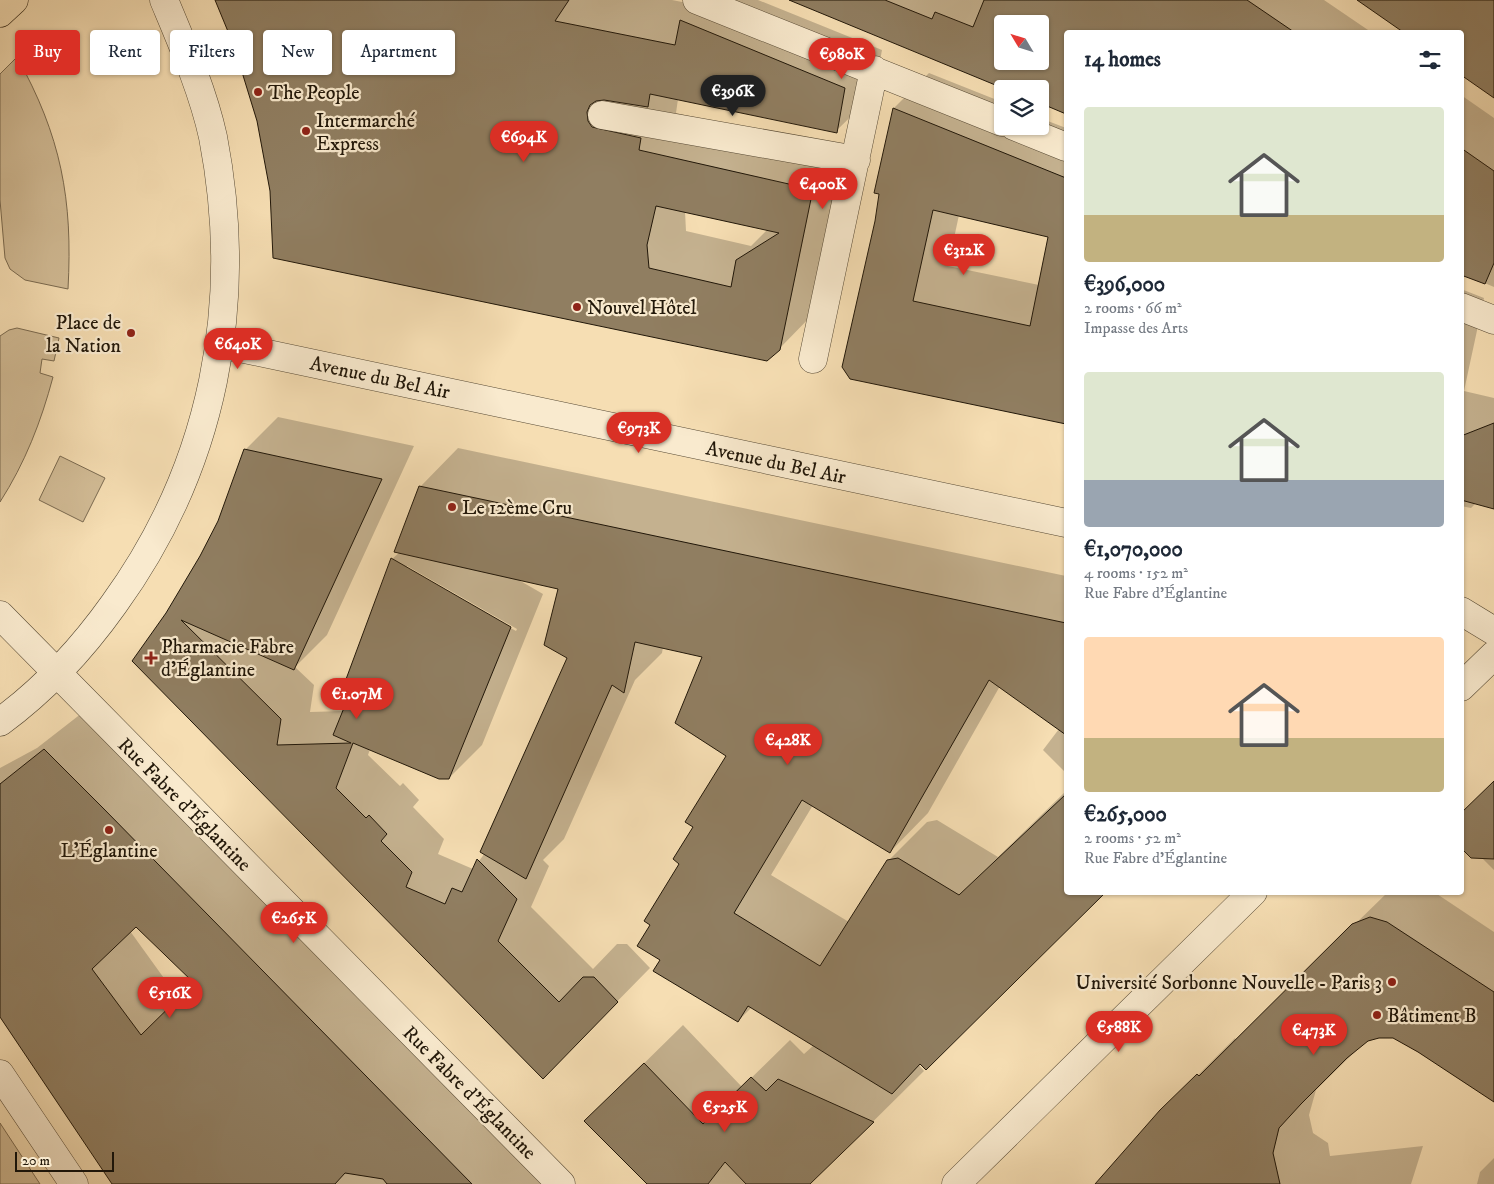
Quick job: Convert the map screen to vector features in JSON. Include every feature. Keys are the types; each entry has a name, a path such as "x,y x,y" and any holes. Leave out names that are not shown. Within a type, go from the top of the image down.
{"main road":[{"path":"0,13 14,0"}],"street":[{"path":"0,722 18,709 58,673 93,633 138,571 170,512 197,445 211,396 221,344 225,297 226,232 212,136 186,51 164,0"},
{"path":"698,0 994,119"},
{"path":"813,359 874,70"},
{"path":"602,116 856,160"},
{"path":"1036,135 1064,146"},
{"path":"1464,308 1494,320"},
{"name":"Avenue du Bel Air","path":"221,344 1064,523"},
{"path":"1464,613 1494,631"},
{"name":"Rue Fabre d'Églantine","path":"0,615 561,1184"},
{"path":"1464,684 1494,655"},
{"path":"956,1184 1250,895"},
{"path":"0,1074 74,1184"}],"shaded area":[{"path":"15,59 15,75 26,75 54,141 66,197 69,256 68,289 25,280 10,269 5,258 0,200 0,74"},
{"path":"17,328 59,338 54,361 42,359 40,373 53,377 38,426 25,457 0,502 0,336 9,330"},
{"path":"60,456 105,478 83,522 39,500"},
{"path":"0,1123 40,1184 0,1184"}],"building":[{"path":"215,0 569,0 555,21 675,45 680,20 845,88 837,133 650,94 648,107 604,100 596,101 590,105 587,112 588,121 592,127 641,138 639,150 802,187 811,199 780,350 767,361 273,258 270,191 257,121 243,75 253,75 253,30 227,30","holes":["656,206 779,233 736,260 731,287 649,268 647,245"]},
{"path":"789,0 885,0 932,19 935,12 973,27 984,0 1247,0 1291,30 1064,30 1064,113 1049,107 1049,80 994,80 994,84"},
{"path":"1357,0 1494,0 1494,98 1464,77 1464,30 1400,30"},
{"path":"893,108 1064,177 1064,424 850,379 842,367 875,221 879,194 874,193","holes":["933,210 1048,237 1030,326 913,301"]},
{"path":"1464,150 1494,171 1494,263 1485,284 1464,276"},
{"path":"1494,423 1494,509 1464,501 1464,435"},
{"path":"244,449 382,479 294,670 181,620 281,719 277,745 351,743 333,735 350,693 342,690 391,558 511,627 449,779 439,779 353,743 336,788 366,818 369,815 387,834 381,841 412,872 406,887 445,904 452,888 462,892 477,859 517,899 498,941 559,1002 583,977 594,977 618,1002 543,1079 132,661 166,613 200,556 218,521"},
{"path":"419,486 1064,623 1064,734 989,680 890,853 802,800 734,913 820,966 887,860 898,858 959,895 1064,796 1064,895 1103,895 926,1070 920,1064 892,1094 748,1006 738,1022 653,971 660,960 637,946 650,925 644,921 679,864 673,859 693,827 685,822 726,756 675,723 702,657 635,642 624,693 612,685 526,879 480,852 567,658 544,645 558,589 394,552"},
{"path":"44,749 472,1184 387,1184 383,1179 345,1173 335,1184 112,1184 0,1017 0,784","holes":["136,927 194,983 141,1035 92,969"]},
{"path":"1494,781 1494,859 1471,858 1464,851 1464,810"},
{"name":"Bâtiment B","path":"1370,917 1387,922 1494,992 1494,1102 1418,1052 1393,1038 1379,1038 1368,1041 1347,1058 1279,1128 1273,1153 1280,1184 1095,1184 1160,1110 1197,1074 1199,1076 1352,924"},
{"path":"644,1063 703,1124 751,1077 766,1091 778,1079 874,1122 810,1184 746,1184 725,1162 708,1184 647,1184 584,1121"}],"place":[{"name":"The People","path":"258,92"},
{"name":"Intermarché Express","path":"306,131"},
{"name":"Nouvel Hôtel","path":"577,307"},
{"name":"Place de la Nation","path":"131,333"},
{"name":"Le 12ème Cru","path":"452,507"},
{"name":"Pharmacie Fabre d'Églantine","path":"151,658"},
{"name":"L'Églantine","path":"109,830"},
{"name":"Université Sorbonne Nouvelle - Paris 3","path":"1392,982"},
{"name":"Bâtiment B","path":"1377,1015"}]}
